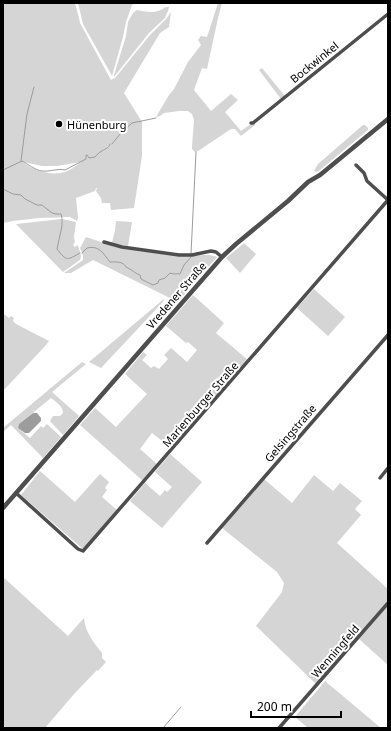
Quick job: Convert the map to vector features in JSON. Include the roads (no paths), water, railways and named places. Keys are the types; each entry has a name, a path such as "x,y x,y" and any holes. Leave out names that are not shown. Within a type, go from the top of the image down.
{"street":[{"name":"Bockwinkel","path":"250,123 253,123 388,14"},
{"name":"Vredener Straße","path":"3,508 222,257 308,182 320,175 388,119"},
{"path":"356,165 364,173 367,181 388,200"},
{"name":"Marienburger Straße","path":"16,493 78,549 83,551 388,200"},
{"path":"104,242 122,247 179,255 216,252 222,257"},
{"name":"Gelsingstraße","path":"206,543 388,335"},
{"path":"380,478 388,468"},
{"name":"Wenningfeld","path":"280,728 388,603"}],"waterway":[{"path":"21,161 27,114 34,87"},
{"path":"112,144 132,123 156,118"},
{"path":"3,170 22,161 42,171 60,169 65,170 86,159 86,155 89,158 95,157 100,152 108,148 110,144"},
{"path":"191,254 196,152"},
{"path":"3,189 13,194 21,195 25,199 37,205 42,205 52,213 61,214 62,218"},
{"path":"62,219 57,249 65,258 70,258 80,253"},
{"path":"82,253 87,248 91,247 98,249 110,262 119,262 125,265 140,275 141,279 153,285 158,283 159,280 165,278 170,273 180,274 184,265 191,257"},
{"path":"163,728 181,707"}],"place":[{"name":"Hünenburg","path":"59,124"}]}
